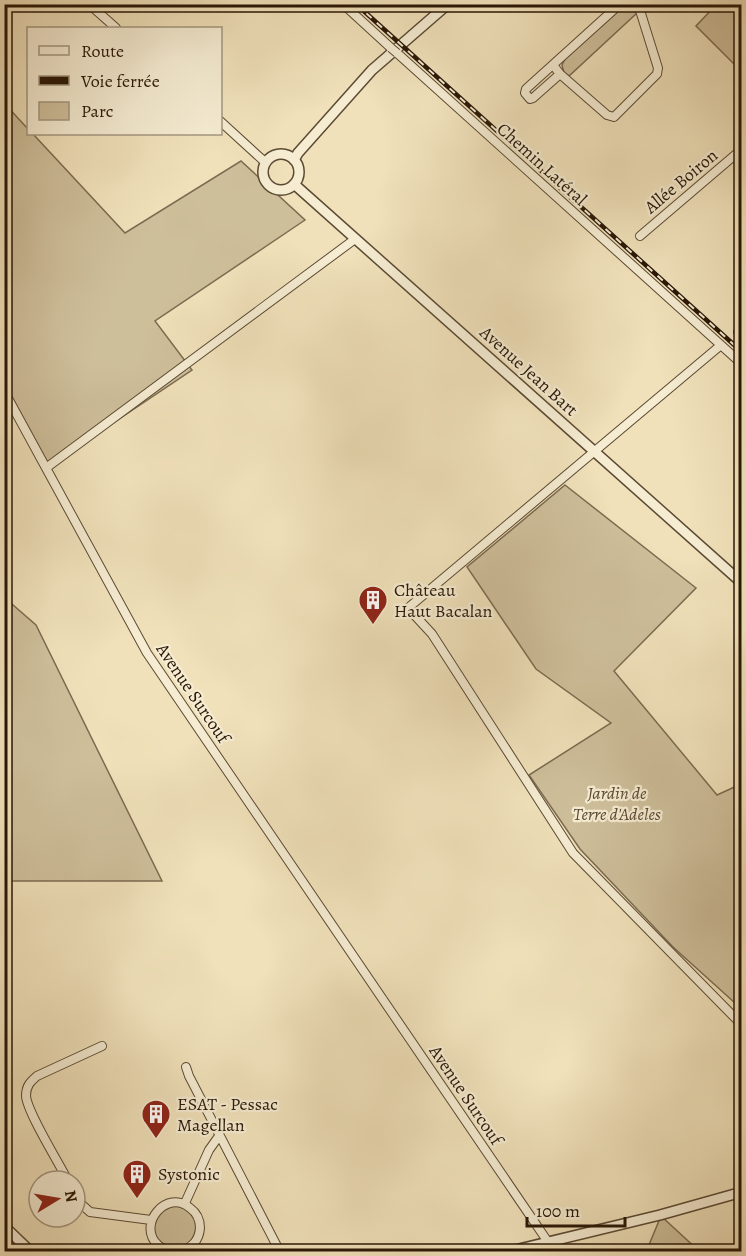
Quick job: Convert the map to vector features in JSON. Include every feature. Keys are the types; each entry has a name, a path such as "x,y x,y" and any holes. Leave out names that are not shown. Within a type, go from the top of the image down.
{"street":[{"path":"89,4 115,27"},
{"name":"Chemin Latéral","path":"343,4 741,364"},
{"path":"294,160 372,70 448,4"},
{"path":"560,74 533,98 528,97 525,93 526,89 620,4"},
{"path":"553,65 560,74 607,115 614,117 657,74 658,68 638,4"},
{"path":"222,123 266,163"},
{"name":"Allée Boiron","path":"639,236 741,149"},
{"path":"279,154 294,160 299,175 294,184 284,190 278,190 268,184 264,174 266,163 270,159 279,154"},
{"name":"Avenue Jean Bart","path":"294,184 741,583"},
{"path":"46,468 355,239"},
{"path":"721,345 593,450 408,608 432,634 573,853 741,1025"},
{"name":"Avenue Surcouf","path":"4,391 147,653 548,1242"},
{"path":"62,1169 28,1106 26,1088 29,1082 37,1076 102,1046"},
{"path":"186,1067 219,1136 280,1251"},
{"path":"185,1203 209,1150 219,1136"},
{"path":"507,1251 660,1215 741,1192"},
{"path":"171,1251 158,1249 151,1231 152,1220 158,1209 169,1203 185,1203 196,1212 200,1224 199,1236 192,1246 180,1251"},
{"path":"87,1209 90,1212 152,1220"},
{"path":"4,1226 31,1251"}],"green space":[{"path":"716,5 741,5 741,71 696,26"},
{"path":"624,6 631,7 637,13 569,76 564,73 562,65 566,57"},
{"path":"4,103 27,128 27,135 34,135 125,233 241,161 305,220 155,321 192,370 46,468 5,391"},
{"name":"Jardin de Terre d'Adeles","path":"565,485 696,588 614,671 717,795 741,784 741,1002 735,1003 673,947 580,849 529,775 611,723 536,669 467,567"},
{"path":"5,598 36,625 162,881 5,881"},
{"path":"175,1206 190,1212 196,1227 190,1242 175,1248 160,1242 154,1227 160,1212"},
{"path":"661,1216 699,1251 646,1252"}],"railway":[{"path":"356,4 742,352"}],"place":[{"name":"Château Haut Bacalan","path":"373,626"},
{"name":"ESAT - Pessac Magellan","path":"156,1140"},
{"name":"Systonic","path":"137,1200"}]}
